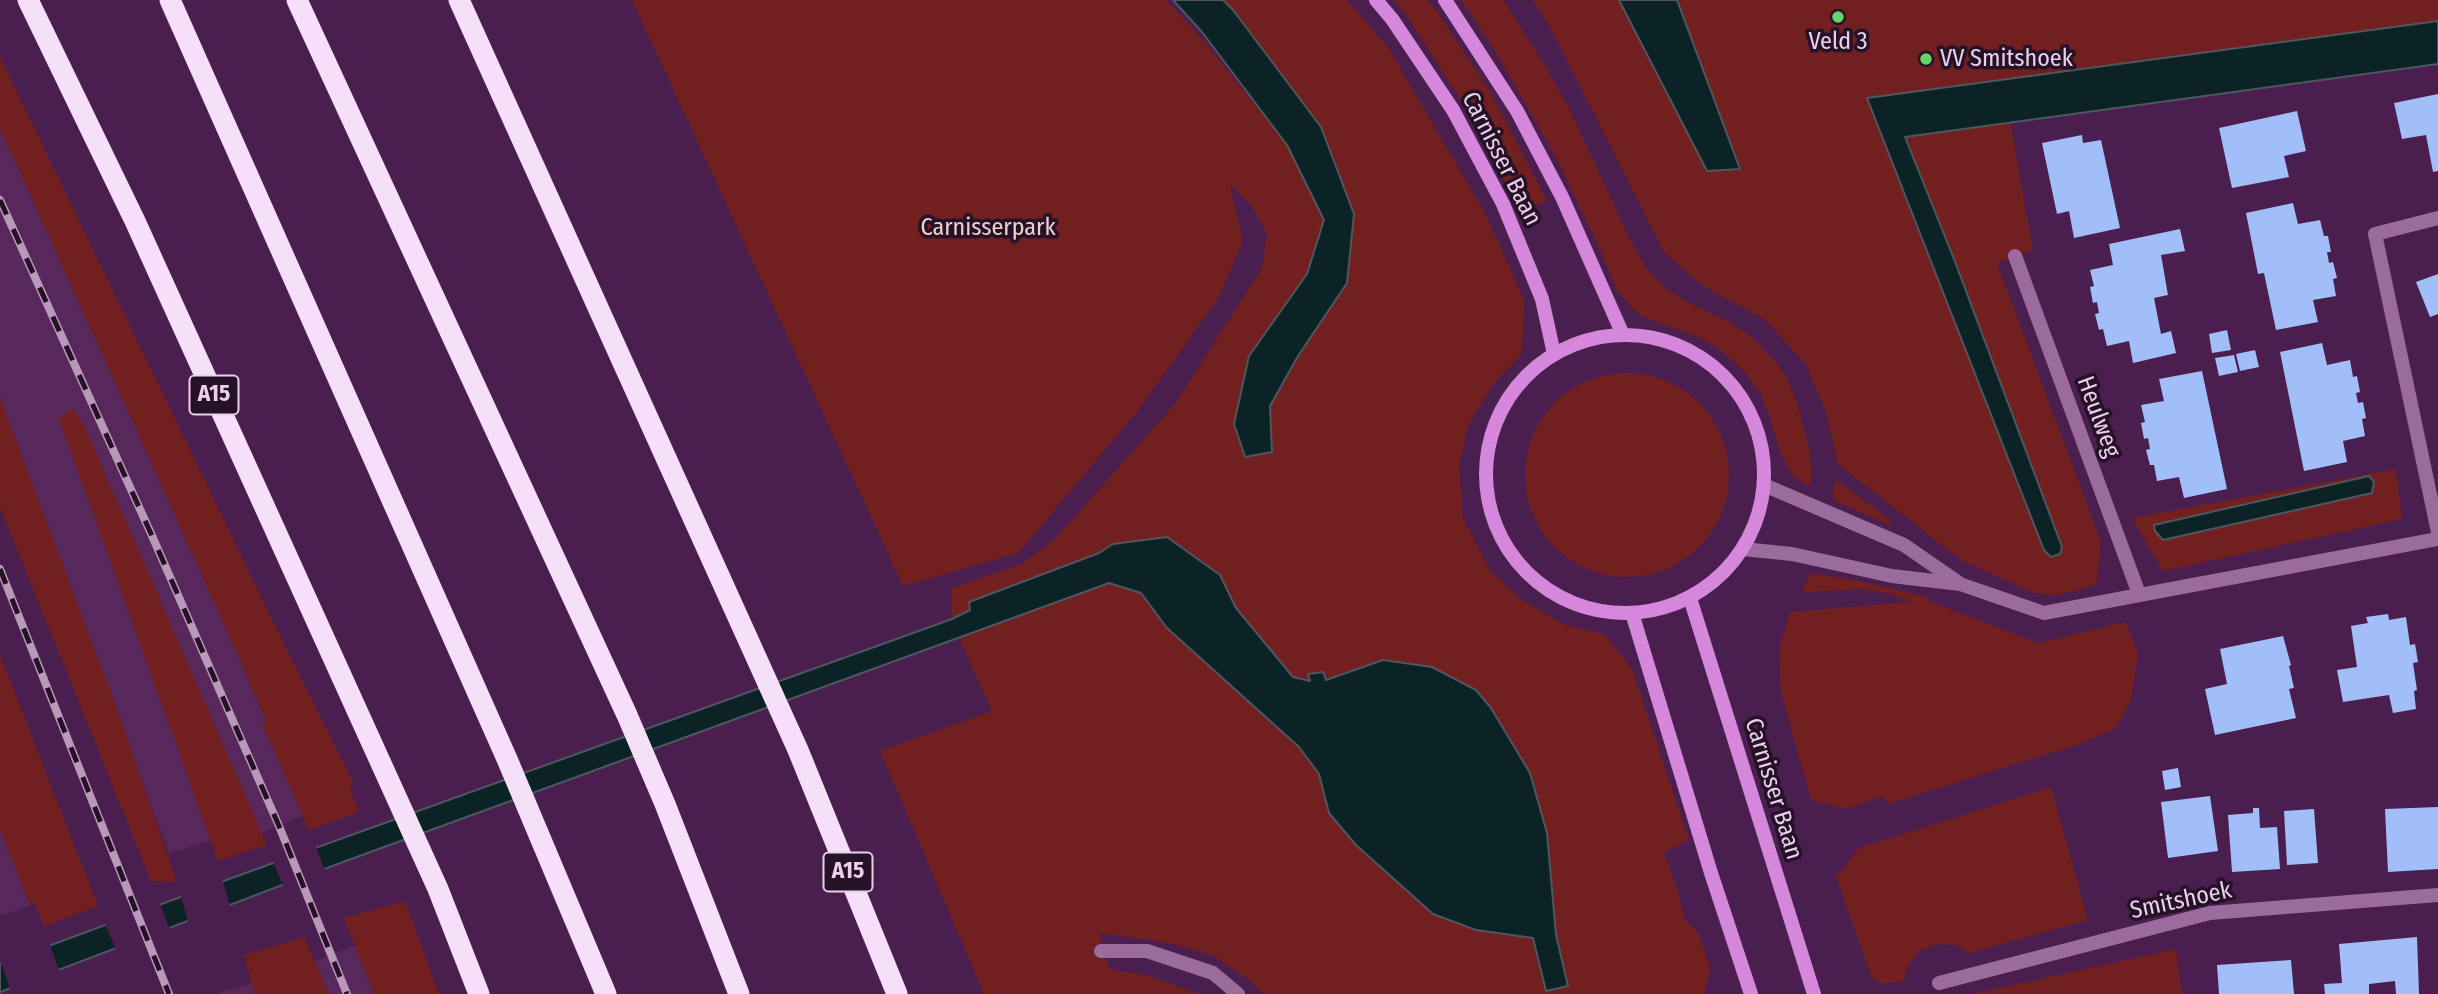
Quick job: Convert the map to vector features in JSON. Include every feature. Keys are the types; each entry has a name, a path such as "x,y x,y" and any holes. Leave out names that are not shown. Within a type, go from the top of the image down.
{"highway":[{"name":"A15","path":"28,0 135,221 438,889 479,994"},
{"path":"164,0 185,33"},
{"path":"170,0 507,759 606,994"},
{"path":"297,0 627,715 740,994"},
{"name":"A15","path":"459,0 798,750 897,994"}],"main road":[{"name":"Carnisser Baan","path":"1376,0 1392,19 1452,110 1503,204 1542,299 1554,354"},
{"name":"Carnisser Baan","path":"1445,0 1517,111 1562,197 1623,335"},
{"path":"1623,335 1652,337 1679,345 1705,359 1727,379 1744,401 1757,428 1763,456 1764,485 1753,529 1743,549 1728,568 1710,584 1671,606 1632,613 1590,608 1569,601 1533,578 1505,544 1489,504 1487,482 1490,439 1503,409 1521,382 1554,354 1575,344 1599,337 1623,335"},
{"name":"Carnisser Baan","path":"1690,597 1814,994"},
{"path":"1632,613 1711,873 1751,994"}],"street":[{"path":"2438,218 2375,234 2438,532"},
{"name":"Heulweg","path":"2015,256 2139,594"},
{"path":"1764,485 1904,545 1960,584"},
{"path":"1743,549 1793,554 1892,576 1960,584 2044,613 2438,539"},
{"name":"Smitshoek","path":"1939,983 2210,913 2438,895"},
{"path":"1101,951 1147,951 1213,973 1238,994"}],"shaded area":[{"path":"1173,0 1223,0 1233,10 1321,127 1354,214 1347,283 1298,356 1270,406 1272,452 1245,457 1234,424 1249,356 1307,274 1324,220 1287,145 1202,32"},
{"path":"1619,0 1677,0 1740,169 1707,171"},
{"path":"2438,21 2438,64 1905,137 1954,259 2062,547 2060,554 2051,557 2044,550 1867,98"},
{"path":"0,128 238,655 266,722 262,723 303,816 261,833 198,688 212,840 169,853 0,398"},
{"path":"2369,476 2374,482 2372,493 2163,540 2155,531 2154,525"},
{"path":"1167,537 1220,575 1236,608 1293,677 1310,681 1308,674 1323,672 1326,680 1383,660 1432,667 1476,690 1491,708 1530,773 1547,833 1556,935 1568,986 1546,991 1533,938 1476,930 1433,914 1356,845 1329,813 1319,774 1299,747 1167,628 1141,593 1109,583 343,862 0,992 0,964 952,619 970,610 969,602 1099,553 1113,544"},
{"path":"0,829 30,905 35,904 0,916"},
{"path":"355,945 374,994 328,994 313,962"},
{"path":"252,983 255,994 214,994 229,990"}],"green space":[{"name":"Carnisserpark","path":"632,0 1166,0 1204,41 1287,145 1324,220 1307,274 1249,356 1234,424 1245,457 1272,452 1270,406 1298,356 1347,283 1321,127 1223,0 1347,0 1389,49 1487,217 1524,300 1522,354 1493,384 1468,426 1459,467 1463,518 1490,571 1522,600 1565,625 1604,634 1632,669 1689,840 1664,852 1684,919 1699,934 1710,968 1705,994 1263,994 1249,980 1214,956 1170,943 1099,933 1109,969 1146,975 1199,994 984,994 880,751 992,711 959,638 1109,583 1141,593 1167,628 1299,747 1319,774 1329,813 1356,845 1389,873 1508,936 1533,938 1545,991 1568,985 1556,935 1551,884 1491,708 1476,690 1432,667 1383,660 1325,681 1309,675 1311,681 1302,681 1293,677 1236,608 1220,575 1113,544 1099,553 952,619 952,588 1020,565 1055,539 1175,404 1262,268 1267,234 1250,204 1230,185 1243,241 1219,297 1137,412 1018,553 903,586"},
{"path":"1394,0 1428,0 1439,14 1492,95 1547,201 1519,213 1476,124"},
{"path":"1461,0 1503,0 1569,108 1629,237 1647,269 1665,288 1689,303 1730,322 1752,337 1785,375 1796,400 1808,444 1811,482 1808,486 1794,476 1787,466 1759,391 1744,371 1722,351 1701,338 1639,315 1617,290 1558,161 1493,47"},
{"path":"1532,0 1619,0 1708,171 1740,169 1677,0 2438,0 2438,21 1868,98 2060,554 2062,547 1954,259 1905,137 2010,122 2033,250 1997,263 2101,542 2096,585 2056,595 2034,593 1961,560 1838,464 1826,413 1806,364 1764,319 1701,285 1664,252 1548,23"},
{"path":"0,57 354,784 349,786 359,812 309,830 262,723 266,721 238,655 0,128"},
{"path":"1627,373 1666,380 1699,403 1722,436 1729,475 1722,514 1699,547 1666,570 1627,577 1588,570 1555,547 1532,514 1525,475 1532,436 1555,403 1588,380"},
{"path":"0,398 117,709 177,882 151,881 0,507"},
{"path":"73,408 83,423 267,845 218,861 59,419"},
{"path":"2396,469 2402,519 2163,571 2132,518","holes":["2368,476 2374,482 2154,525"]},
{"path":"1838,481 1889,519 1889,525 1835,501 1835,482"},
{"path":"1811,573 1861,581 1930,598 1928,601 2039,643 2126,622 2138,654 2131,700 2116,728 2080,744 1887,804 1884,796 1845,809 1811,800 1781,692 1779,650 1790,612 1910,602 1892,594 1863,589 1805,592 1803,588"},
{"path":"0,655 98,906 44,926 35,904 30,905 0,829"},
{"path":"2051,787 2088,920 1969,953 1955,945 1937,944 1919,951 1908,965 1904,981 1881,984 1872,978 1836,877 1859,848"},
{"path":"405,901 439,994 374,994 344,918"},
{"path":"304,937 329,994 255,994 244,955"},
{"path":"2176,949 2182,994 1977,994 1977,993"}],"pier":[{"path":"315,844 326,873 284,888 272,859"},
{"path":"222,878 231,909 189,925 180,893"},
{"path":"159,901 171,932 117,952 104,921"},
{"path":"49,942 60,973 11,992 0,960"}],"building":[{"path":"2438,94 2438,171 2433,172 2426,135 2402,139 2394,103"},
{"path":"2297,111 2306,151 2284,156 2289,177 2232,188 2219,128"},
{"path":"2082,135 2083,143 2101,140 2120,228 2074,238 2069,211 2057,214 2042,143"},
{"path":"2293,203 2298,224 2320,220 2324,236 2328,236 2331,252 2327,252 2329,263 2333,262 2337,278 2333,279 2336,296 2313,300 2318,322 2276,330 2264,273 2258,274 2246,213"},
{"path":"2180,229 2185,251 2161,255 2168,295 2154,298 2161,334 2171,331 2176,353 2133,363 2129,341 2107,346 2103,329 2099,330 2095,314 2099,313 2097,302 2093,303 2090,287 2094,286 2090,270 2113,265 2109,244"},
{"path":"2438,274 2438,314 2430,317 2416,282"},
{"path":"2227,330 2231,350 2212,353 2209,334"},
{"path":"2322,343 2327,365 2350,360 2353,377 2357,376 2360,392 2356,393 2358,403 2363,402 2365,436 2343,441 2347,462 2304,471 2280,352"},
{"path":"2255,350 2259,367 2240,371 2236,354"},
{"path":"2234,355 2238,372 2219,376 2215,358"},
{"path":"2202,371 2227,489 2184,498 2179,477 2157,481 2154,465 2150,465 2146,450 2150,449 2148,438 2144,439 2141,423 2145,422 2141,405 2164,401 2159,379"},
{"path":"2388,614 2389,620 2406,617 2410,645 2415,644 2418,662 2413,663 2417,690 2414,691 2416,709 2393,713 2389,695 2343,702 2337,670 2357,667 2351,626 2368,623 2366,617"},
{"path":"2283,636 2291,665 2289,666 2294,688 2289,689 2296,718 2215,735 2205,689 2227,684 2220,649"},
{"path":"2178,768 2181,787 2165,790 2162,771"},
{"path":"2210,796 2218,851 2168,858 2161,802"},
{"path":"2438,807 2438,869 2388,872 2385,809"},
{"path":"2253,808 2259,808 2260,828 2277,827 2280,869 2232,872 2228,815 2253,813"},
{"path":"2314,809 2318,863 2287,865 2284,811"},
{"path":"2417,937 2419,994 2396,994 2395,981 2369,984 2369,994 2325,994 2324,984 2342,983 2339,944"},
{"path":"2291,960 2294,994 2219,994 2217,965"}],"railway":[{"path":"0,200 153,538 279,826 347,994"},
{"path":"0,569 169,994"}],"place":[{"name":"Veld 3","path":"1838,17"},
{"name":"VV Smitshoek","path":"1926,59"}]}
